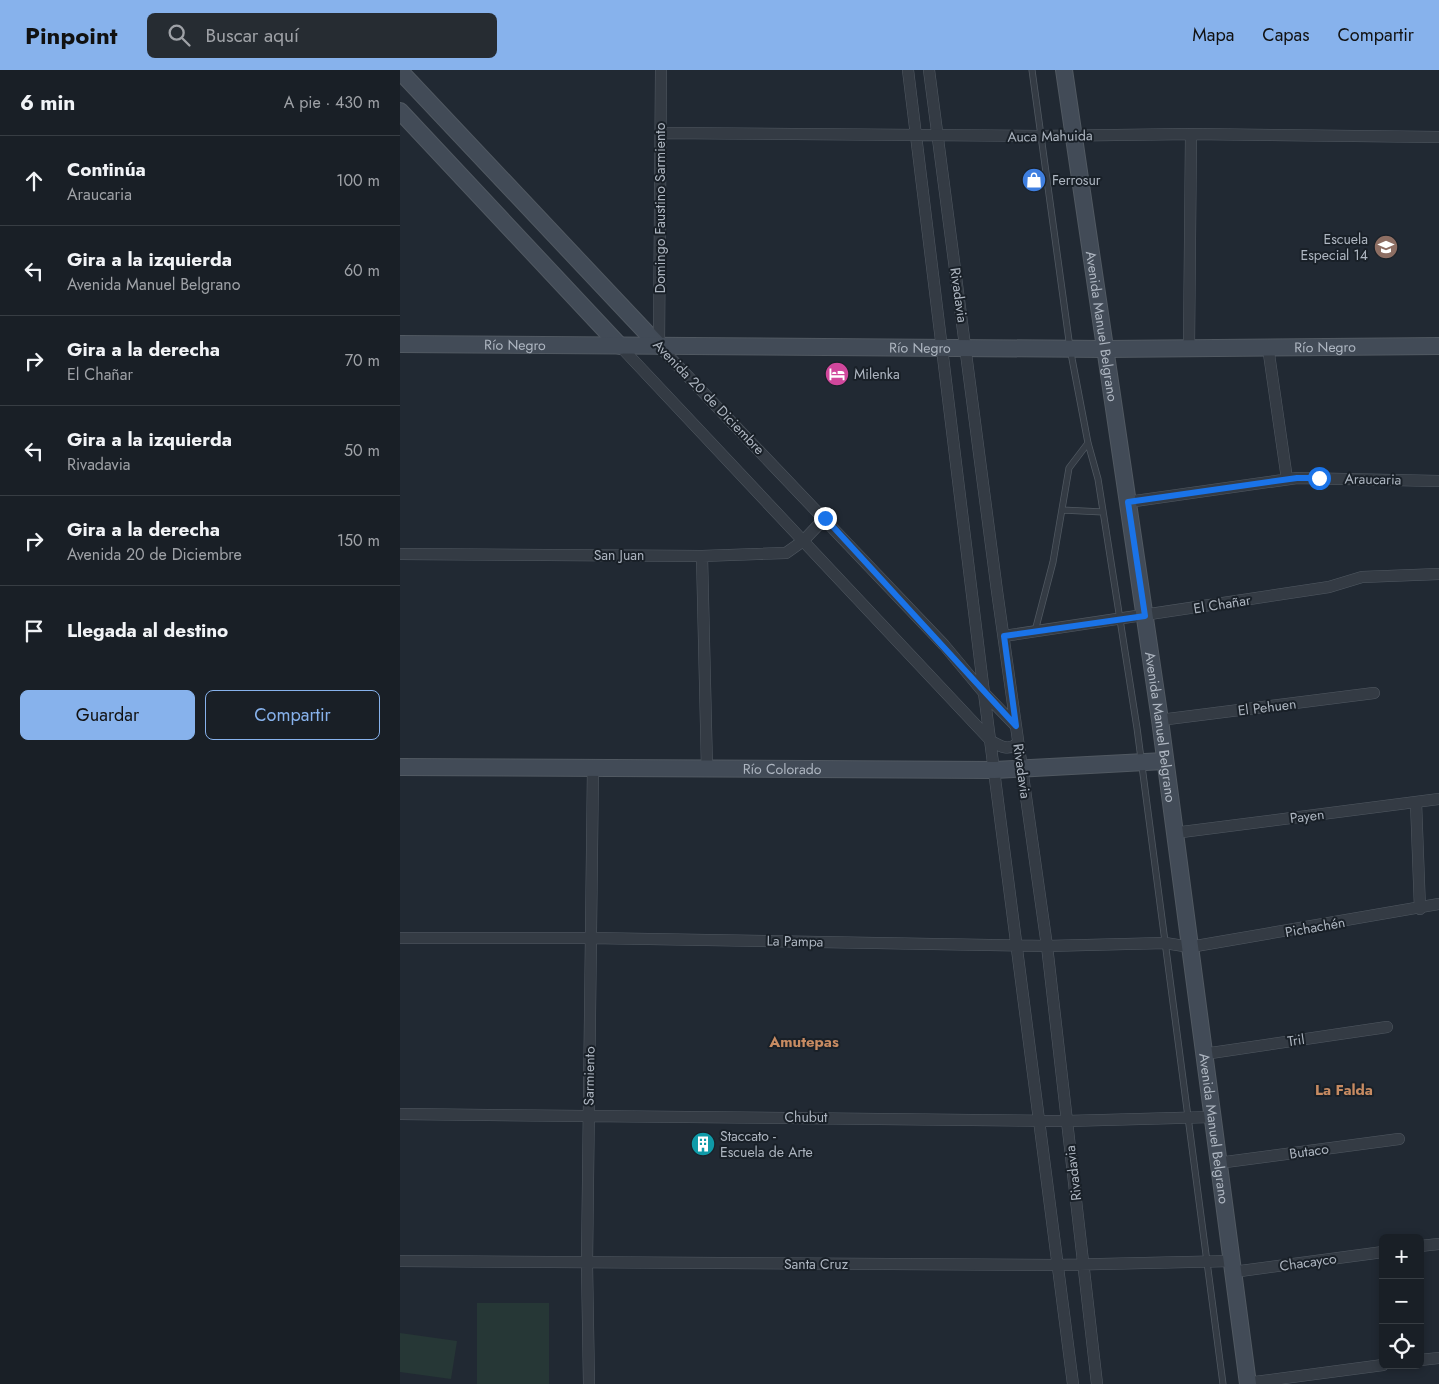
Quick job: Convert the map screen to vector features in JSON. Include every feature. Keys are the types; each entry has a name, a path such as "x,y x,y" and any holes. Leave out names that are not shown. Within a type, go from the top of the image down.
{"street":[{"name":"Domingo Faustino Sarmiento","path":"659,346 661,70"},
{"name":"Rivadavia","path":"908,70 984,693 1018,945 1073,1384"},
{"name":"Rivadavia","path":"929,70 936,136 967,348 1018,743 1047,946 1097,1384"},
{"name":"Avenida Manuel Belgrano","path":"1064,70 1160,720 1247,1383"},
{"name":"Avenida 20 de Diciembre","path":"400,71 659,346 825,518 944,645 984,693 1016,726"},
{"name":"Avenida 20 de Diciembre","path":"400,111 991,741"},
{"name":"Auca Mahuida","path":"661,133 916,136 1191,134 1439,137"},
{"path":"1189,347 1191,134"},
{"name":"Río Negro","path":"400,344 1105,349 1439,346"},
{"path":"1268,347 1287,480"},
{"name":"Araucaria","path":"1128,502 1297,478 1439,481"},
{"name":"San Juan","path":"400,554 702,556 786,554 825,518"},
{"path":"702,556 707,768"},
{"name":"El Chañar","path":"1004,636 1120,620 1328,587 1362,576 1439,574"},
{"name":"El Pehuen","path":"1160,720 1374,693"},
{"path":"991,741 1006,748 1013,748 1018,743"},
{"name":"Río Colorado","path":"400,767 995,770 1164,761"},
{"name":"Sarmiento","path":"589,1384 587,1264 593,767"},
{"name":"Payen","path":"1174,833 1439,799"},
{"path":"1416,802 1420,909"},
{"name":"Pichachén","path":"1190,947 1420,909 1439,904"},
{"name":"La Pampa","path":"400,938 591,938 1047,946 1165,944 1190,947"},
{"name":"Tril","path":"1204,1054 1387,1027"},
{"name":"Chubut","path":"400,1114 1067,1121 1212,1117"},
{"name":"Butaco","path":"1218,1163 1399,1139"},
{"path":"1424,1246 1439,1244"},
{"name":"Chacayco","path":"1232,1267 1379,1252"},
{"name":"Santa Cruz","path":"400,1261 587,1264 1084,1264 1207,1262 1232,1267"},
{"path":"1424,1360 1439,1358"},
{"path":"1247,1383 1379,1366"}],"lane":[{"path":"1032,70 1070,348 1088,443 1098,478 1104,512 1141,761 1223,1384"},
{"path":"1035,632 1053,562 1069,468 1088,443"},
{"path":"1062,510 1104,512"}],"shaded area":[{"path":"477,1303 549,1303 549,1384 477,1384"},
{"path":"400,1333 457,1341 451,1379 400,1372"}],"place":[{"name":"Ferrosur","path":"1034,180"},
{"name":"Escuela Especial 14","path":"1386,247"},
{"name":"Milenka","path":"837,374"},
{"name":"Staccato - Escuela de Arte","path":"703,1144"}],"district":[{"name":"Amutepas","path":"804,1042"},
{"name":"La Falda","path":"1344,1090"}],"route":[{"path":"825,518 944,645 984,693 1016,726 1004,636 1145,616 1128,502 1297,478 1319,478"}]}
